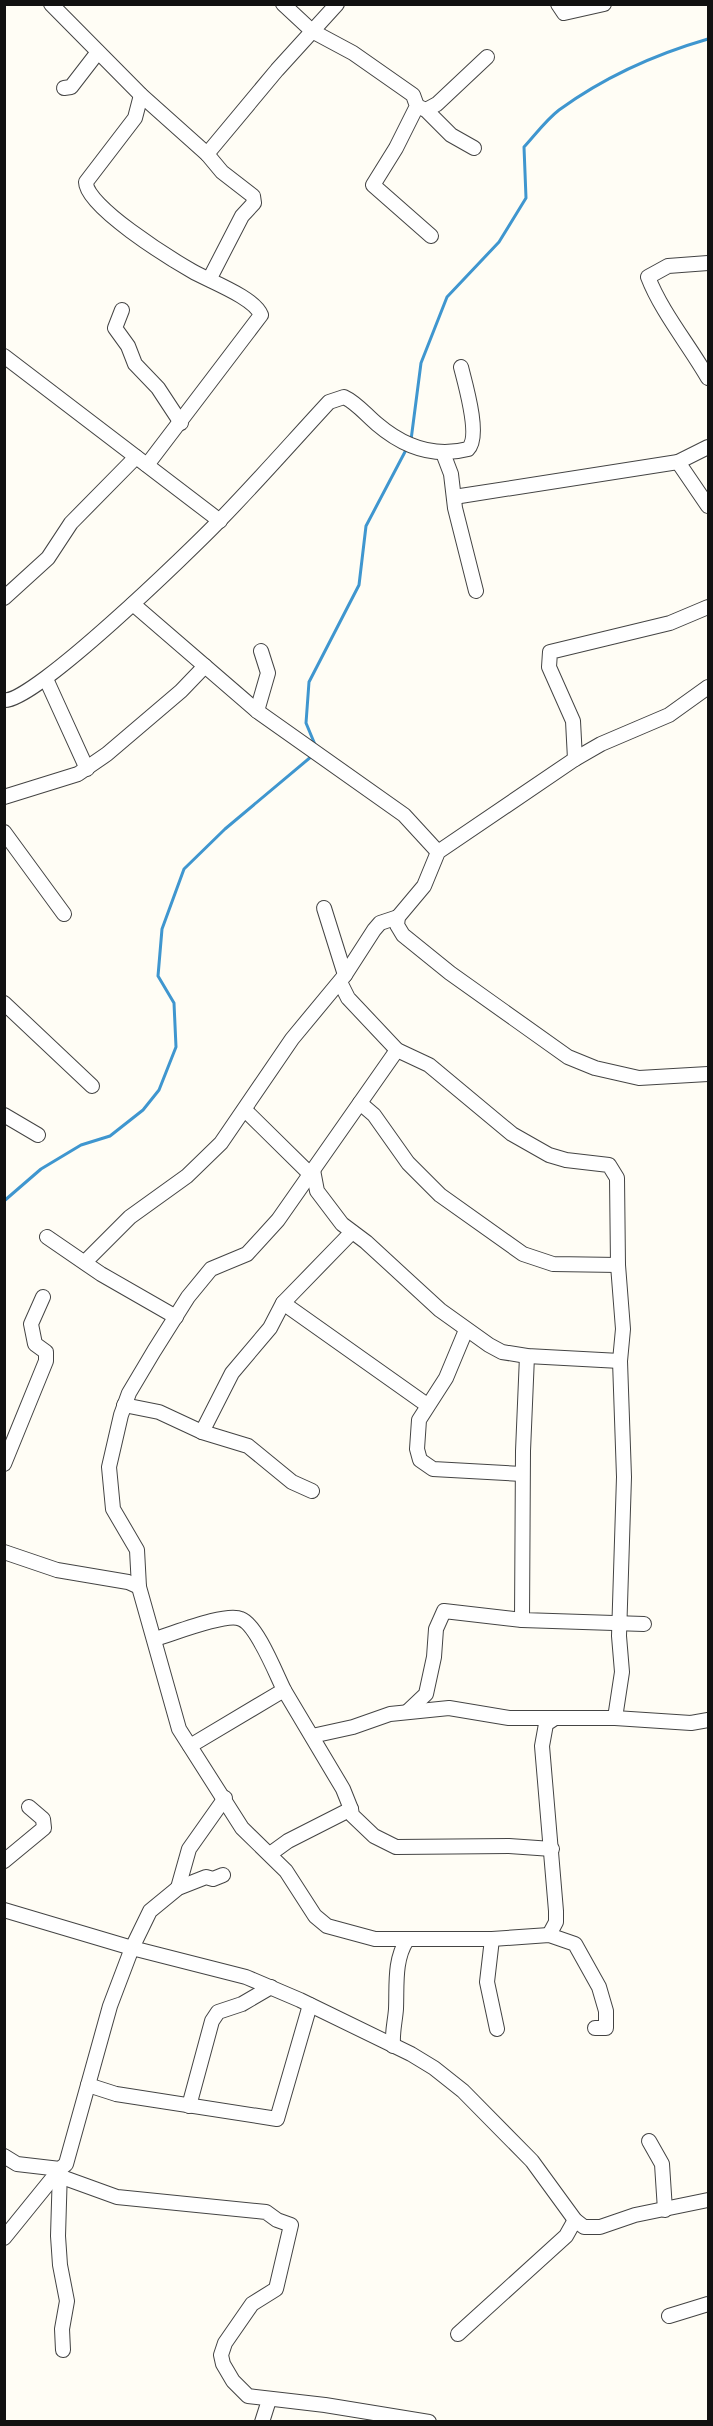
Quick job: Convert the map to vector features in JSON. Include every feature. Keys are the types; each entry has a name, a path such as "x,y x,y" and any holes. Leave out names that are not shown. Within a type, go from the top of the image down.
{"street":[{"path":"51,4 141,95 207,154 222,172 253,196 254,203 242,216 210,278"},
{"path":"283,4 312,31 353,53 413,95 421,108 451,135 474,148"},
{"path":"207,154 337,4"},
{"path":"558,4 564,13 604,4"},
{"path":"64,88 71,87 98,52"},
{"path":"431,236 373,185 421,108 437,104 487,57"},
{"path":"4,598 48,558 71,524 181,423 261,315 255,307 210,278 194,273 111,218 86,185 135,118 141,95"},
{"path":"708,263 668,266 648,277 657,301 680,331 708,378"},
{"path":"122,310 115,328 128,346 135,364 158,388 181,423"},
{"path":"4,356 220,521"},
{"path":"4,700 14,699 46,679 133,604 220,521 329,402 337,398 352,400 384,430 432,453 449,453 468,449 473,438 470,405 461,367"},
{"path":"454,497 678,462 708,447"},
{"path":"449,453 454,497 476,591"},
{"path":"678,462 708,506"},
{"path":"133,604 257,711 404,815 438,852"},
{"path":"575,759 573,721 549,667 550,652 669,623 708,607"},
{"path":"257,711 268,673 261,651"},
{"path":"4,797 65,779 87,769 181,691 205,666"},
{"path":"46,679 87,769"},
{"path":"85,1262 130,1217 187,1176 221,1143 292,1039 343,978 380,923 398,917 424,886 438,852 575,759 601,744 669,715 708,687"},
{"path":"4,832 64,914"},
{"path":"324,908 348,998 397,1050 429,1065 512,1134 532,1146 566,1160 609,1165 617,1178 618,1265 624,1329 620,1361 624,1477 619,1636 622,1672 615,1718"},
{"path":"398,917 399,930 403,935 450,973 568,1057 595,1068 639,1078 708,1074"},
{"path":"4,1003 92,1086"},
{"path":"397,1050 312,1172 255,1247 247,1254 211,1269 176,1317 129,1393 124,1405 109,1467 113,1509 137,1550 139,1587 179,1729 242,1828 286,1871 315,1916 327,1926 375,1939 492,1939 549,1935 575,1944 592,1971 606,2011 606,2028 595,2028"},
{"path":"360,1103 374,1115 408,1163 440,1195 523,1254 553,1264 618,1265"},
{"path":"245,1110 312,1172 317,1191 342,1224 466,1330 502,1352 527,1356 620,1361"},
{"path":"4,1115 38,1135"},
{"path":"301,1187 317,1191"},
{"path":"202,1432 232,1373 270,1328 283,1303 352,1232"},
{"path":"47,1237 100,1274 176,1317"},
{"path":"4,1464 46,1361 46,1352 35,1344 32,1324 43,1297"},
{"path":"283,1303 428,1405"},
{"path":"466,1330 446,1378 419,1420 417,1449 425,1466 433,1469 522,1473"},
{"path":"522,1620 522,1473 527,1356"},
{"path":"124,1405 159,1413 202,1432 248,1446 292,1482 312,1491"},
{"path":"4,1552 57,1570 128,1582 139,1587"},
{"path":"407,1712 426,1694 434,1658 436,1629 444,1611 522,1620 621,1621 644,1624"},
{"path":"155,1639 224,1618 240,1618 251,1626 284,1690 343,1790 352,1815 374,1836 396,1847 509,1846 552,1849"},
{"path":"190,1746 284,1690"},
{"path":"312,1736 353,1727 390,1714 449,1708 509,1718 545,1720 615,1718 691,1723 708,1720"},
{"path":"545,1720 542,1746 543,1781 552,1849 556,1922 549,1935"},
{"path":"178,1888 189,1849 225,1798"},
{"path":"4,1861 44,1828 43,1819 29,1807"},
{"path":"270,1854 288,1841 351,1809"},
{"path":"4,2238 66,2164 110,2006 132,1948 150,1911 178,1888 206,1877 213,1879 223,1875"},
{"path":"4,1910 132,1948 246,1977 310,2005 434,2068 463,2091 532,2161 575,2220 584,2227 600,2227 635,2215 708,2200"},
{"path":"492,1939 487,1982 497,2029"},
{"path":"393,2046 392,2027 402,1940"},
{"path":"189,2106 212,2021 218,2012 242,2004 271,1988"},
{"path":"88,2085 116,2094 278,2119 310,2005"},
{"path":"378,2039 392,2027"},
{"path":"650,2141 662,2164 665,2210"},
{"path":"4,2156 17,2164 59,2172 117,2197 266,2212 277,2220 291,2225 276,2289 252,2304 225,2343 221,2355 223,2364 233,2380 248,2396 269,2400 326,2404 429,2421"},
{"path":"59,2172 59,2255 67,2301 62,2329 63,2350"},
{"path":"458,2334 566,2236 575,2220"},
{"path":"669,2316 708,2304"},
{"path":"262,2421 269,2400"}],"waterway":[{"path":"411,440 421,363 447,297 499,242 526,198 524,147 554,114 576,98 612,77 650,60 708,39"},
{"path":"316,747 306,723 309,682 359,585 366,526 407,448"},
{"path":"4,1201 41,1169 81,1145 110,1136 143,1110 159,1090 176,1047 174,1003 158,976 162,929 184,869 225,829 312,756"}]}
